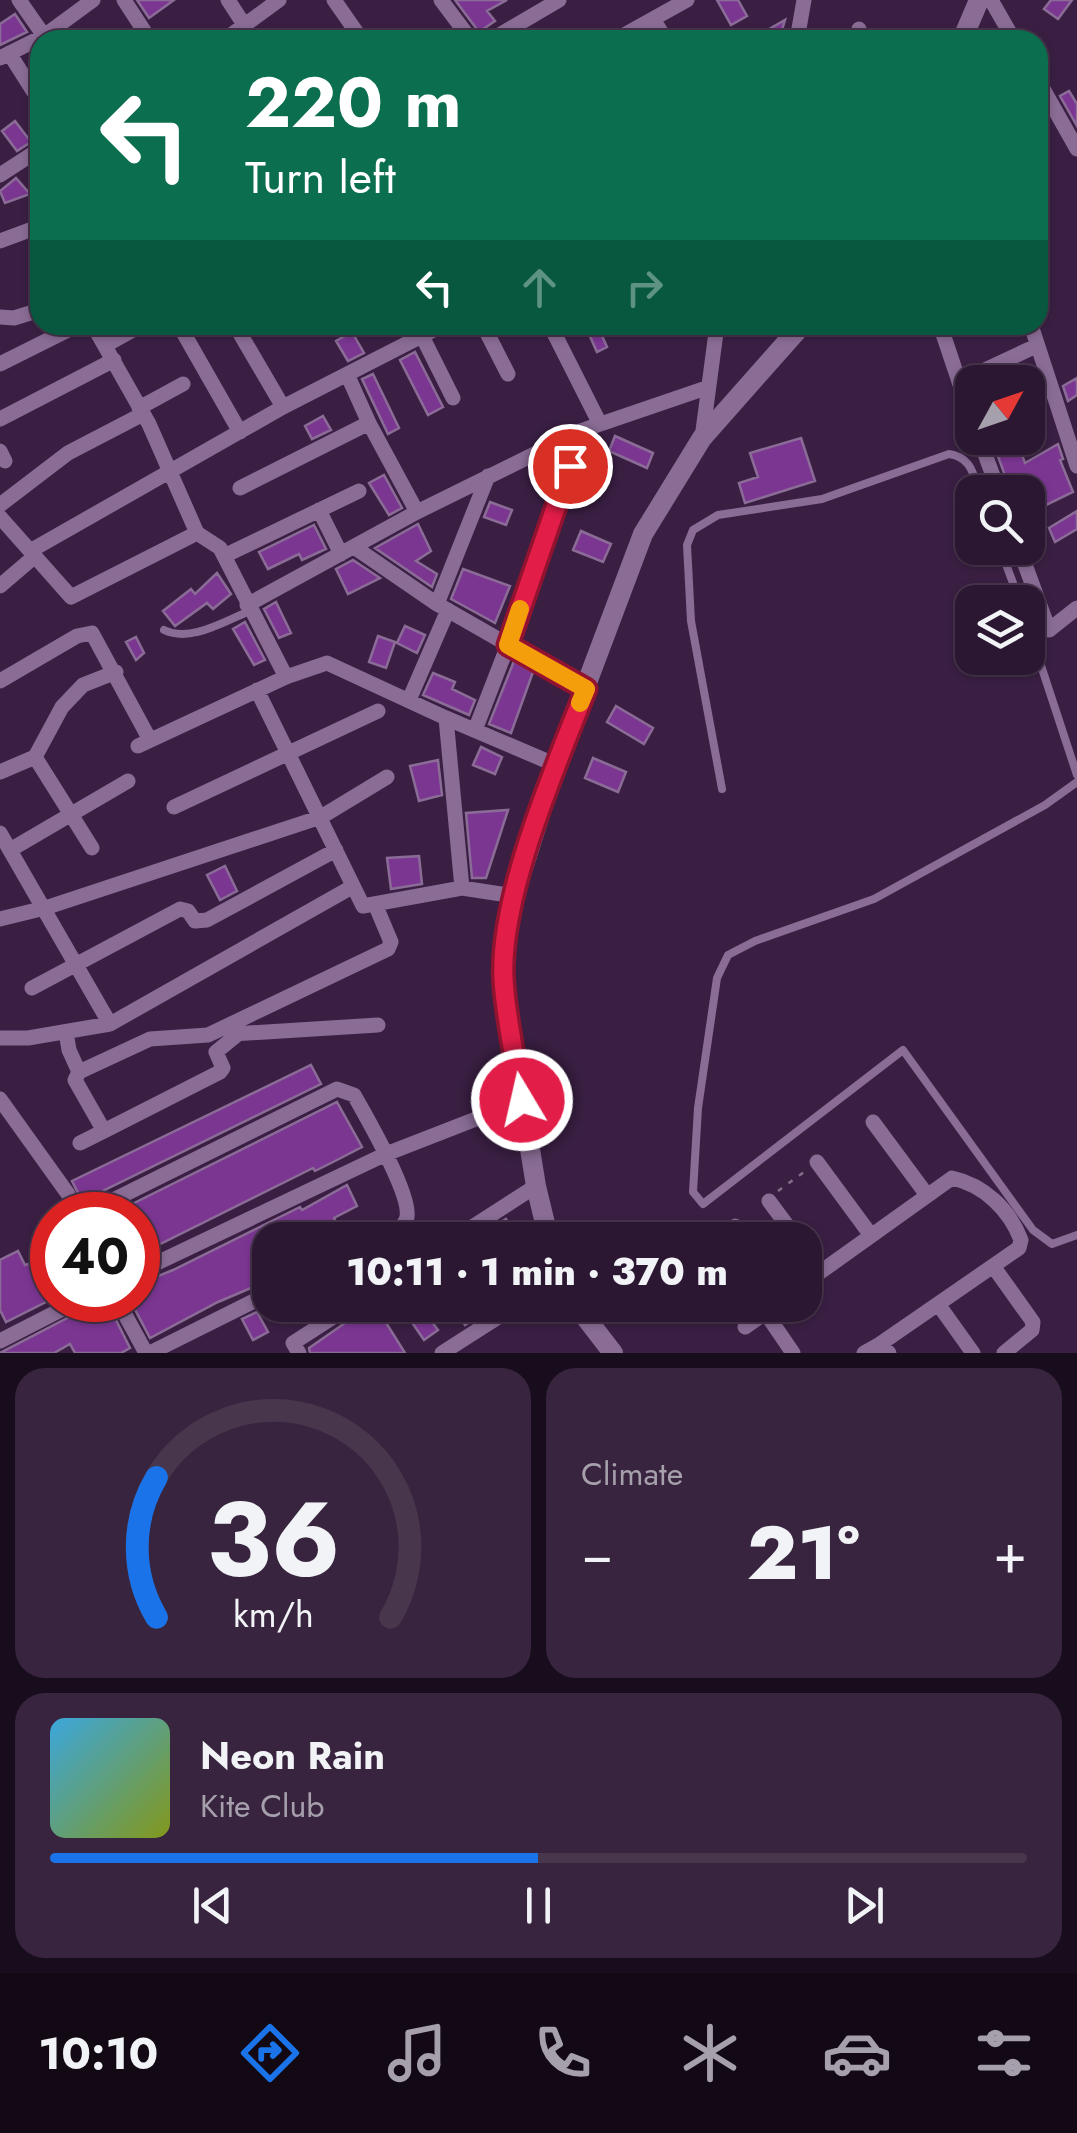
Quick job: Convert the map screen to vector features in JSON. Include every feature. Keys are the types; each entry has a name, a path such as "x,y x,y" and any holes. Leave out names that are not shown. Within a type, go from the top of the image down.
{"street":[{"path":"19,0 40,30"},
{"path":"55,30 93,0"},
{"path":"124,0 144,30"},
{"path":"228,0 248,30"},
{"path":"238,30 279,0"},
{"path":"334,0 355,30"},
{"path":"440,0 463,30"},
{"path":"508,30 560,0"},
{"path":"634,30 686,0"},
{"path":"799,30 804,0"},
{"path":"966,30 978,0"},
{"path":"991,0 1008,30"},
{"path":"653,19 660,30"},
{"path":"30,44 5,55 30,88"},
{"path":"1048,97 1077,148"},
{"path":"2,169 30,154"},
{"path":"0,242 30,232"},
{"path":"0,317 30,313"},
{"path":"0,364 58,335"},
{"path":"100,335 141,411 197,533 220,548 286,677"},
{"path":"106,345 124,335"},
{"path":"185,335 240,432"},
{"path":"241,335 283,407"},
{"path":"489,335 508,374"},
{"path":"555,335 600,424"},
{"path":"702,438 714,335"},
{"path":"545,1222 503,984 507,925 514,896 556,765 643,534 702,438 793,335"},
{"path":"943,335 955,370"},
{"path":"1033,335 1074,445 1077,466"},
{"path":"0,586 33,553 169,472 283,407 422,336 453,398"},
{"path":"995,365 1036,346"},
{"path":"0,419 114,360"},
{"path":"347,374 417,512"},
{"path":"0,505 68,453 183,384"},
{"path":"249,608 417,512 583,430 706,388"},
{"path":"240,488 369,423"},
{"path":"475,730 583,430"},
{"path":"409,700 488,476"},
{"path":"224,556 359,491"},
{"path":"319,510 348,550 586,689"},
{"path":"0,518 71,597 197,533"},
{"path":"1025,565 1049,630 1077,608"},
{"path":"0,681 86,632 98,638 116,672 144,743 286,677 328,664 556,765"},
{"path":"0,772 35,756 62,707 82,686 116,672"},
{"path":"257,690 362,906 462,888 514,896"},
{"path":"174,807 378,711"},
{"path":"446,718 462,888"},
{"path":"35,756 92,848"},
{"path":"0,920 321,818 387,777"},
{"path":"10,850 128,781"},
{"path":"0,834 110,1024"},
{"path":"32,988 180,910 188,910 195,921 207,920 336,850"},
{"path":"0,1038 28,1038 110,1024 352,887"},
{"path":"208,1036 388,949 391,942 375,904"},
{"path":"104,1131 75,1080 79,1072 150,1038 378,1025"},
{"path":"66,1032 79,1072"},
{"path":"80,1142 220,1072 223,1068 216,1052 238,1034"},
{"path":"129,1192 337,1089 354,1095 386,1154 406,1203 404,1222"},
{"path":"0,1099 67,1192"},
{"path":"160,1262 386,1154 522,1100"},
{"path":"873,1122 928,1195"},
{"path":"817,1162 870,1234"},
{"path":"822,1270 952,1178 978,1187 999,1205 1021,1240 1019,1248 938,1304 885,1348 864,1353"},
{"path":"480,1222 536,1186"},
{"path":"769,1201 785,1222"},
{"path":"993,1266 1034,1322 1032,1330 1004,1353"},
{"path":"130,1322 148,1353 252,1302"},
{"path":"938,1304 973,1353"},
{"path":"0,1341 37,1322"},
{"path":"299,1353 293,1343 326,1322"},
{"path":"442,1353 490,1322"},
{"path":"587,1322 606,1351"},
{"path":"744,1327 750,1322"},
{"path":"772,1322 793,1353"}],"lane":[{"path":"722,790 691,621 687,545 693,530 718,515 822,500 949,454 961,456 974,475"},
{"path":"164,630 176,636 197,632 249,608"},
{"path":"1044,675 1077,778 1045,805 874,898 755,941 728,955 717,978 698,1108 693,1192 703,1204 903,1050 1033,1230 1052,1244 1077,1234"}],"path":[{"path":"769,1201 817,1162"}],"building":[{"path":"137,0 174,0 149,18"},
{"path":"455,0 507,0 487,11 495,21 478,30"},
{"path":"717,0 738,0 747,16 731,25"},
{"path":"1051,0 1072,0 1058,19 1044,9"},
{"path":"15,14 27,32 0,45 0,24"},
{"path":"785,20 782,30 768,30"},
{"path":"1069,91 1077,104 1077,126 1060,96"},
{"path":"15,121 30,143 17,151 2,131"},
{"path":"16,178 30,194 5,203 0,191"},
{"path":"354,335 364,353 348,361 336,341"},
{"path":"589,335 602,335 607,347 597,352"},
{"path":"415,352 443,407 428,415 400,360"},
{"path":"373,374 399,428 388,434 362,379"},
{"path":"1077,378 1077,395 1068,401 1063,386"},
{"path":"323,416 331,430 312,439 305,426"},
{"path":"615,436 653,453 647,468 609,451"},
{"path":"801,438 815,481 745,503 739,483 758,477 750,453"},
{"path":"1058,444 1073,492 1045,506 1045,475 1005,475 997,455 1022,455 1025,463 1045,455"},
{"path":"384,475 402,508 389,515 369,483"},
{"path":"490,502 512,510 506,525 484,517"},
{"path":"1077,511 1077,529 1055,542 1049,528"},
{"path":"418,524 431,551 416,561 437,574 432,587 375,548"},
{"path":"314,525 326,549 302,560 299,554 268,569 259,552"},
{"path":"581,531 611,544 603,562 573,550"},
{"path":"353,560 380,578 348,594 336,569"},
{"path":"463,569 510,586 495,623 451,599"},
{"path":"217,573 231,594 213,609 207,603 175,626 163,611 191,589 195,594"},
{"path":"276,602 291,633 279,638 264,609"},
{"path":"245,622 265,660 254,665 233,629"},
{"path":"405,626 425,635 417,653 397,643"},
{"path":"378,636 395,642 386,668 369,662"},
{"path":"136,637 144,653 136,660 126,642"},
{"path":"514,661 533,672 511,733 489,724"},
{"path":"433,673 455,682 452,689 475,700 469,715 423,695"},
{"path":"616,706 653,728 644,744 607,722"},
{"path":"481,747 502,757 495,774 473,765"},
{"path":"593,758 626,772 618,792 585,778"},
{"path":"438,760 442,795 419,801 410,766"},
{"path":"508,810 486,878 472,878 466,813"},
{"path":"419,856 422,884 391,889 387,858"},
{"path":"225,866 237,891 220,900 207,875"},
{"path":"311,1065 321,1084 100,1192 78,1192 72,1181"},
{"path":"337,1102 362,1147 160,1244 160,1192 156,1192"},
{"path":"347,1185 357,1206 334,1218 336,1222 270,1222 300,1207 302,1210"},
{"path":"252,1231 252,1288 150,1338 142,1322 160,1322 160,1275"},
{"path":"18,1251 25,1265 30,1263 30,1310 6,1322 0,1310 0,1260"},
{"path":"252,1314 252,1322 262,1322 268,1332 253,1340 242,1319"},
{"path":"60,1322 117,1322 130,1348 121,1353 75,1353 70,1344 54,1353 0,1353"},
{"path":"346,1322 386,1322 405,1353 310,1353 309,1348"},
{"path":"412,1322 432,1322 438,1330 424,1340"}],"slow traffic":[{"path":"520,609 508,645 586,689 580,703"}],"route":[{"path":"522,1100 503,984 507,925 556,765 586,689 508,645 570,466"}]}
